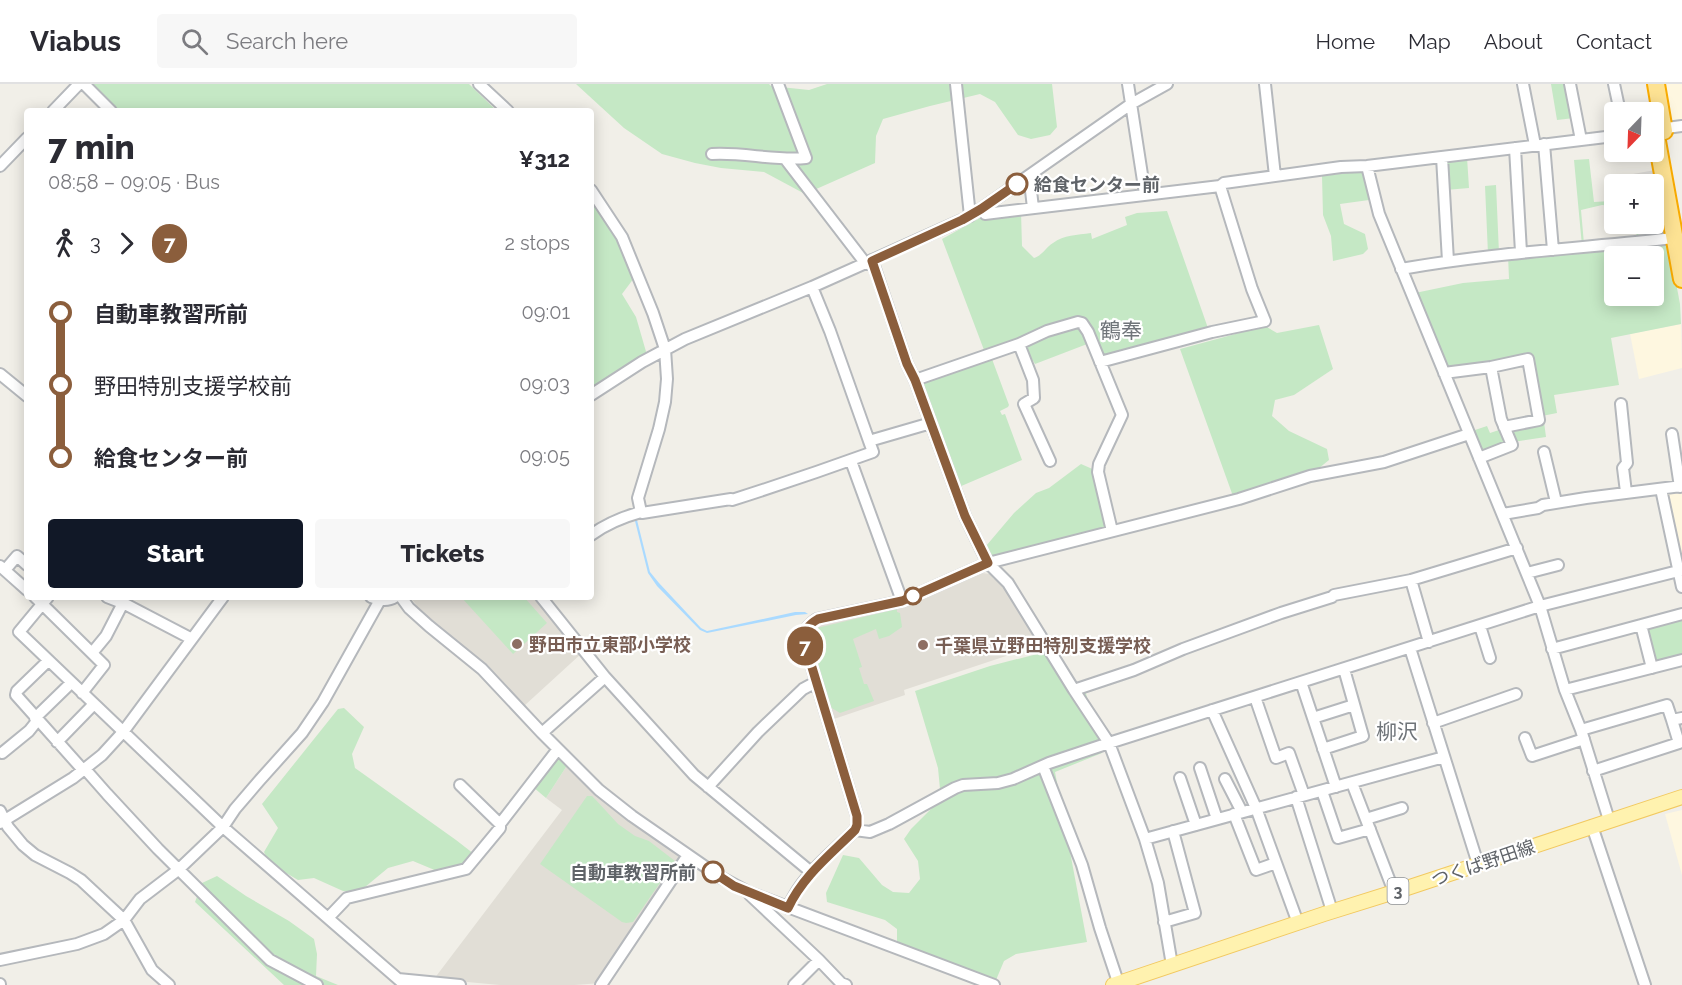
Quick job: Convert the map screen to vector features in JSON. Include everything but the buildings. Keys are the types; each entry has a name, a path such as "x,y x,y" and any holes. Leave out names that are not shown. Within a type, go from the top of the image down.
{"highway":[{"path":"1646,84 1650,102"},
{"path":"1656,84 1656,102"},
{"path":"1663,162 1678,232 1682,279"}],"main road":[{"name":"つくば野田線","path":"1117,984 1682,797"}],"street":[{"path":"56,108 79,84"},
{"path":"84,84 108,108"},
{"path":"479,84 505,108"},
{"path":"712,154 751,155 786,160 806,158 778,84"},
{"path":"956,84 970,216"},
{"path":"1128,84 1145,194"},
{"path":"594,393 665,349 812,287 970,216 1131,104 1167,84"},
{"path":"1265,84 1275,176"},
{"path":"1523,84 1539,145 1553,250"},
{"path":"1570,84 1581,140"},
{"path":"1614,84 1618,102"},
{"path":"1664,127 1682,126"},
{"path":"981,209 985,214 1220,186 1224,183 1341,167 1367,166 1604,137"},
{"path":"0,166 24,141"},
{"path":"1515,148 1521,252"},
{"path":"1442,157 1448,261"},
{"path":"786,160 869,262 965,516 988,563 1008,583 1109,743 1145,839 1158,883 1172,965"},
{"path":"1367,166 1379,214 1540,606 1564,690 1582,735 1610,820"},
{"path":"1027,177 1030,182 1033,208"},
{"path":"1100,362 1212,332 1265,321 1252,289 1220,186"},
{"path":"594,195 622,237 665,349 668,379 665,402 638,498 641,512"},
{"path":"1401,269 1678,232"},
{"path":"594,533 603,526 628,515 731,498 732,500 873,452 812,287"},
{"path":"915,380 1019,344 1047,331 1078,322 1082,323 1088,332 1122,415 1099,464 1098,472 1112,531"},
{"path":"1019,344 1033,380 1034,398 1024,404 1050,461"},
{"path":"1444,373 1491,367 1528,359 1539,420 1504,427"},
{"path":"1479,458 1512,445 1501,419 1491,367"},
{"path":"0,374 24,394"},
{"path":"1621,404 1627,463 1623,468 1626,492"},
{"path":"869,441 931,423"},
{"path":"788,908 797,889 811,872 855,830 857,825 857,816 804,641 806,628 810,623 818,619 902,601 988,563 1239,499 1310,476 1384,462 1469,434"},
{"path":"1503,514 1538,508 1556,502 1681,486 1672,434"},
{"path":"1544,452 1556,502"},
{"path":"851,461 902,601"},
{"path":"1661,489 1682,587"},
{"path":"1074,690 1134,670 1183,649 1334,595 1411,580 1517,548"},
{"path":"24,562 17,556 2,568 24,587"},
{"path":"1527,573 1558,565"},
{"path":"855,830 870,832 880,828 963,785 998,783 1109,743 1540,606 1680,570"},
{"path":"1411,580 1429,642"},
{"path":"41,600 19,632 223,827 401,982 460,985"},
{"path":"43,600 105,665 82,693"},
{"path":"114,600 192,639"},
{"path":"169,985 152,970 124,920 81,880 35,855 1,818 84,770 102,755 123,732 221,600"},
{"path":"0,960 77,944 104,934 124,920 140,899 178,870 223,827 259,780 302,733 323,702 374,600"},
{"path":"404,600 409,608 429,626 482,669 589,781 617,805 727,882 788,908 994,985"},
{"path":"543,600 605,677 687,766 708,787 811,872"},
{"path":"92,653 106,636 123,603"},
{"path":"1552,649 1682,614"},
{"path":"1641,625 1652,668"},
{"path":"1480,626 1490,658"},
{"path":"1410,648 1478,864"},
{"path":"1564,690 1682,660"},
{"path":"48,661 17,691 16,696 178,870 270,960 317,985"},
{"path":"1323,749 1363,736 1344,669"},
{"path":"542,733 605,677"},
{"path":"708,787 773,718 803,689 816,682"},
{"path":"1301,682 1336,787"},
{"path":"2,753 29,731 36,719 71,683"},
{"path":"1433,723 1516,694"},
{"path":"1255,697 1276,758 1289,753 1332,911"},
{"path":"57,742 93,705"},
{"path":"1313,718 1354,705"},
{"path":"1525,738 1532,756 1582,735 1667,705 1677,719 1679,743 1593,771"},
{"path":"1212,710 1256,808 1298,923"},
{"path":"328,918 347,898 466,869 500,828 500,824 558,749"},
{"path":"1145,839 1444,757"},
{"path":"1043,766 1082,865 1117,984"},
{"path":"1200,768 1217,819"},
{"path":"1180,778 1196,825"},
{"path":"1225,779 1256,870 1276,863"},
{"path":"1352,783 1394,892"},
{"path":"460,785 500,824"},
{"path":"1322,791 1338,838 1402,807"},
{"path":"1592,826 1645,985"},
{"path":"1164,922 1195,913 1173,831"},
{"path":"603,985 688,855"},
{"path":"748,892 841,983 846,985"},
{"path":"794,985 819,960"}],"shaded area":[{"path":"1662,84 1682,84 1682,123 1669,122"},
{"path":"1655,170 1656,174 1633,174"},
{"path":"1664,216 1668,237 1639,240 1639,234 1664,234"},
{"path":"1681,324 1682,368 1639,379 1630,334"},
{"path":"1682,490 1682,565 1666,495 1668,492"},
{"name":"千葉県立野田特別支援学校","path":"982,573 990,574 994,579 998,577 1042,644 904,690 905,695 831,720 808,639 811,631 818,624 905,606"},
{"name":"野田市立東部小学校","path":"412,600 540,600 582,653 524,706 488,666 426,617"},
{"path":"568,764 682,855 601,983 500,985 434,979 562,810 546,798"},
{"path":"1682,810 1682,875 1665,814"}],"green space":[{"path":"92,84 469,84 494,108 115,108"},
{"path":"576,84 769,84 809,90 827,84 1052,84 1057,127 1050,135 1031,139 1018,135 995,102 980,94 930,106 883,119 876,136 875,163 805,194 764,172 721,168 662,154 624,128"},
{"path":"1551,84 1568,84 1574,118 1557,120"},
{"path":"1467,157 1469,188 1446,190 1446,160"},
{"path":"1589,159 1594,202 1604,201 1604,205 1581,210 1584,244 1637,238 1636,234 1639,234 1639,240 1582,246 1574,160"},
{"path":"1364,171 1369,200 1340,204 1344,224 1365,234 1368,249 1363,254 1333,261 1331,236 1323,215 1322,176"},
{"path":"1496,185 1499,253 1488,254 1485,186"},
{"path":"594,195 637,274 622,294 636,317 647,355 594,389"},
{"path":"1167,211 1209,331 1103,358 1095,341 1035,364 1019,338 984,350 942,239 980,218 1021,212 1022,246 1034,258 1062,238 1091,233 1092,239 1127,225 1125,217 1137,213"},
{"path":"1668,240 1680,304 1681,324 1611,338 1619,385 1554,395 1557,413 1542,416 1531,356 1450,369 1446,366 1415,293 1463,283 1509,279 1508,255 1604,246"},
{"path":"1319,325 1333,369 1294,395 1275,400 1272,416 1289,431 1327,449 1329,460 1313,473 1234,499 1180,349 1265,326 1277,333"},
{"path":"992,359 1009,405 1000,411 1002,415 1005,414 1022,460 959,487 920,384 922,381"},
{"path":"1544,422 1546,437 1513,442 1511,428"},
{"path":"1487,426 1490,433 1502,429 1506,445 1480,452 1472,431"},
{"path":"1081,464 1097,471 1108,528 995,556 991,555 986,546 1014,513 1036,493 1049,488"},
{"path":"464,600 527,600 547,623 513,654"},
{"path":"897,609 900,613 902,627 889,636 879,639 876,629 853,639 862,667 859,668 864,684 867,684 874,701 840,713 830,707 810,641 813,631 817,628"},
{"path":"1682,618 1682,657 1655,663 1647,627"},
{"path":"1045,652 1071,688 1084,686 1102,753 1055,772 1087,942 1016,954 1004,961 996,980 936,958 897,954 897,929 885,920 827,902 826,893 843,855 859,858 882,885 893,892 909,893 920,879 918,861 904,839 933,807 940,789 938,768 915,691 990,666"},
{"path":"344,708 364,727 352,754 355,768 474,854 472,867 449,876 413,861 388,868 359,892 343,891 314,878 298,880 269,863 264,852 278,828 262,804 338,709"},
{"path":"558,753 568,764 546,798 533,787"},
{"path":"587,796 592,796 618,824 635,836 649,841 675,861 633,922 622,922 540,864"},
{"path":"217,876 314,939 317,954 316,976 338,985 284,985 195,902 202,883"}],"water":[{"path":"636,516 650,572 701,628 707,631 795,612 808,614 707,633 700,630 657,586 648,573 634,517"}],"bus line":[{"name":"7","path":"713,872 734,886 788,908 797,889 811,872 855,830 857,825 857,816 804,641 806,628 810,623 818,619 902,601 988,563 965,516 907,364 872,261 962,220 1017,184"}],"place":[{"name":"給食センター前","path":"1017,184"},
{"name":"野田市立東部小学校","path":"517,644"},
{"name":"千葉県立野田特別支援学校","path":"923,645"},
{"name":"自動車教習所前","path":"713,872"}],"district":[{"name":"鶴奉","path":"1121,330"},
{"name":"柳沢","path":"1397,731"}]}
